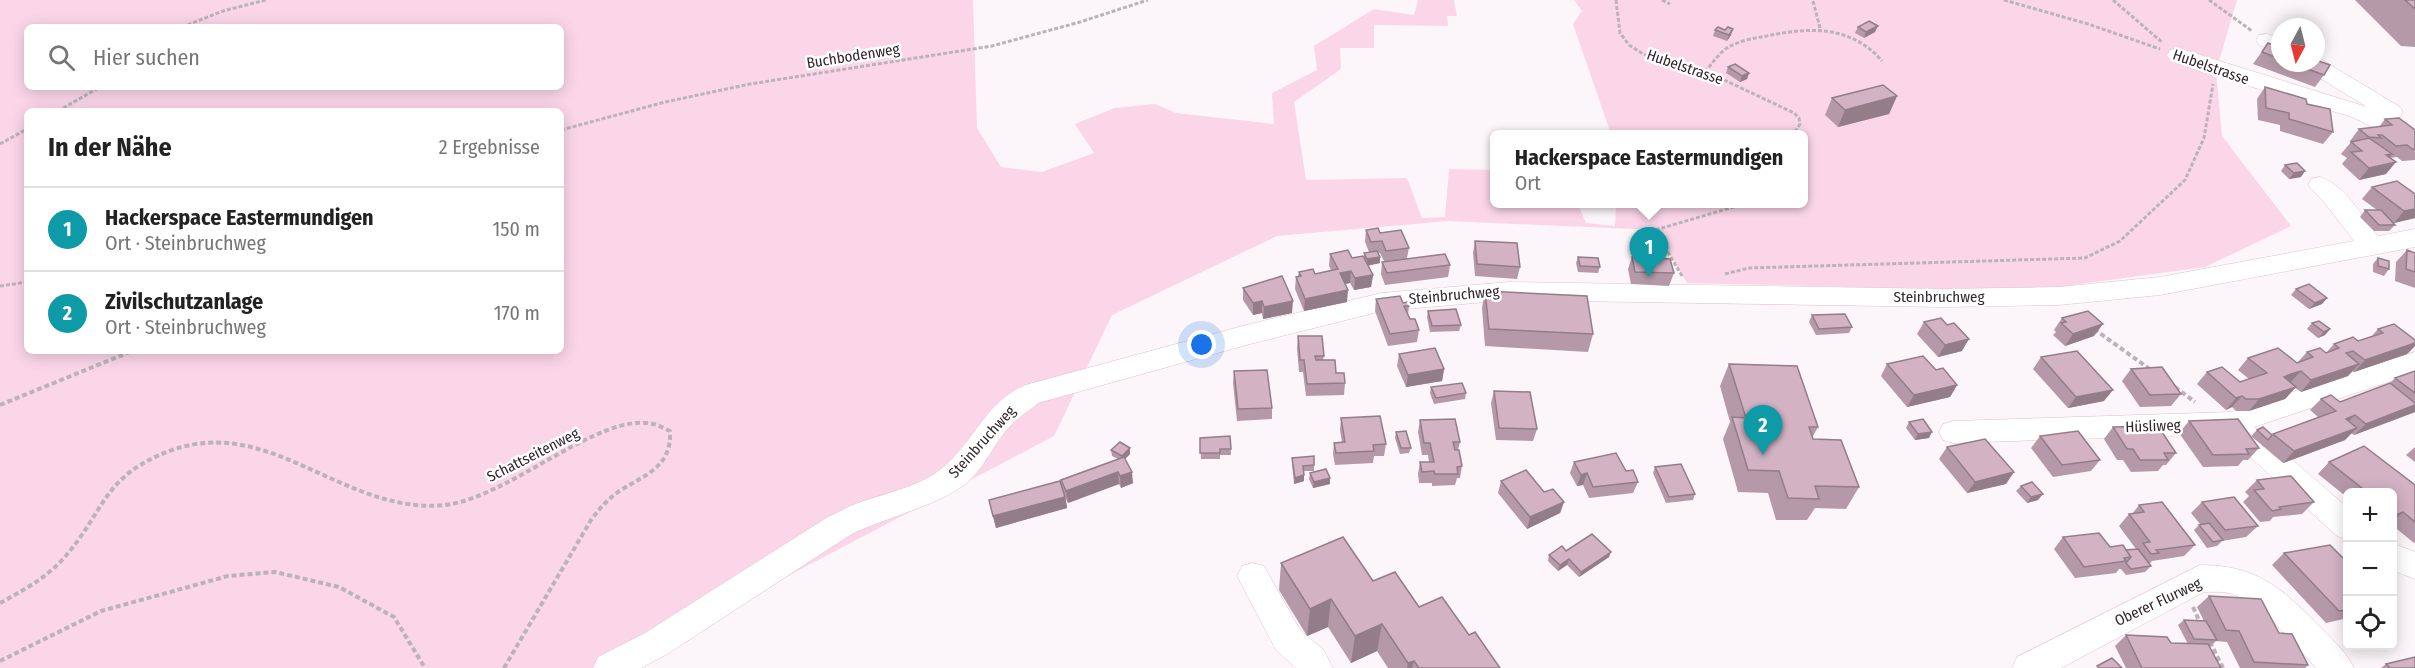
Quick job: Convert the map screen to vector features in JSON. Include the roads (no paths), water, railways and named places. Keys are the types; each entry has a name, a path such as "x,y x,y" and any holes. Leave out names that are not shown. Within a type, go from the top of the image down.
{"street":[{"name":"Hubelstrasse","path":"2185,59 2216,71 2350,109 2385,122 2415,141"},
{"path":"2325,72 2415,128"},
{"path":"2320,185 2398,243"},
{"name":"Steinbruchweg","path":"610,668 657,643 839,526 865,513 923,493 944,483 959,472 1002,416 1029,395 1250,334 1382,302 1509,291 1944,298 2059,296 2160,286 2398,243"},
{"name":"Hüsliweg","path":"1953,432 2229,424 2415,362"},
{"path":"2229,424 2343,523"},
{"path":"2397,558 2415,566"},
{"path":"1253,576 1288,640 1311,660 1316,668"},
{"name":"Oberer Flurweg","path":"2029,668 2199,579 2230,579 2252,588 2286,614 2337,668"}],"place":[{"name":"Hackerspace Eastermundigen","path":"1649,277"},
{"name":"Zivilschutzanlage","path":"1763,455"}]}
